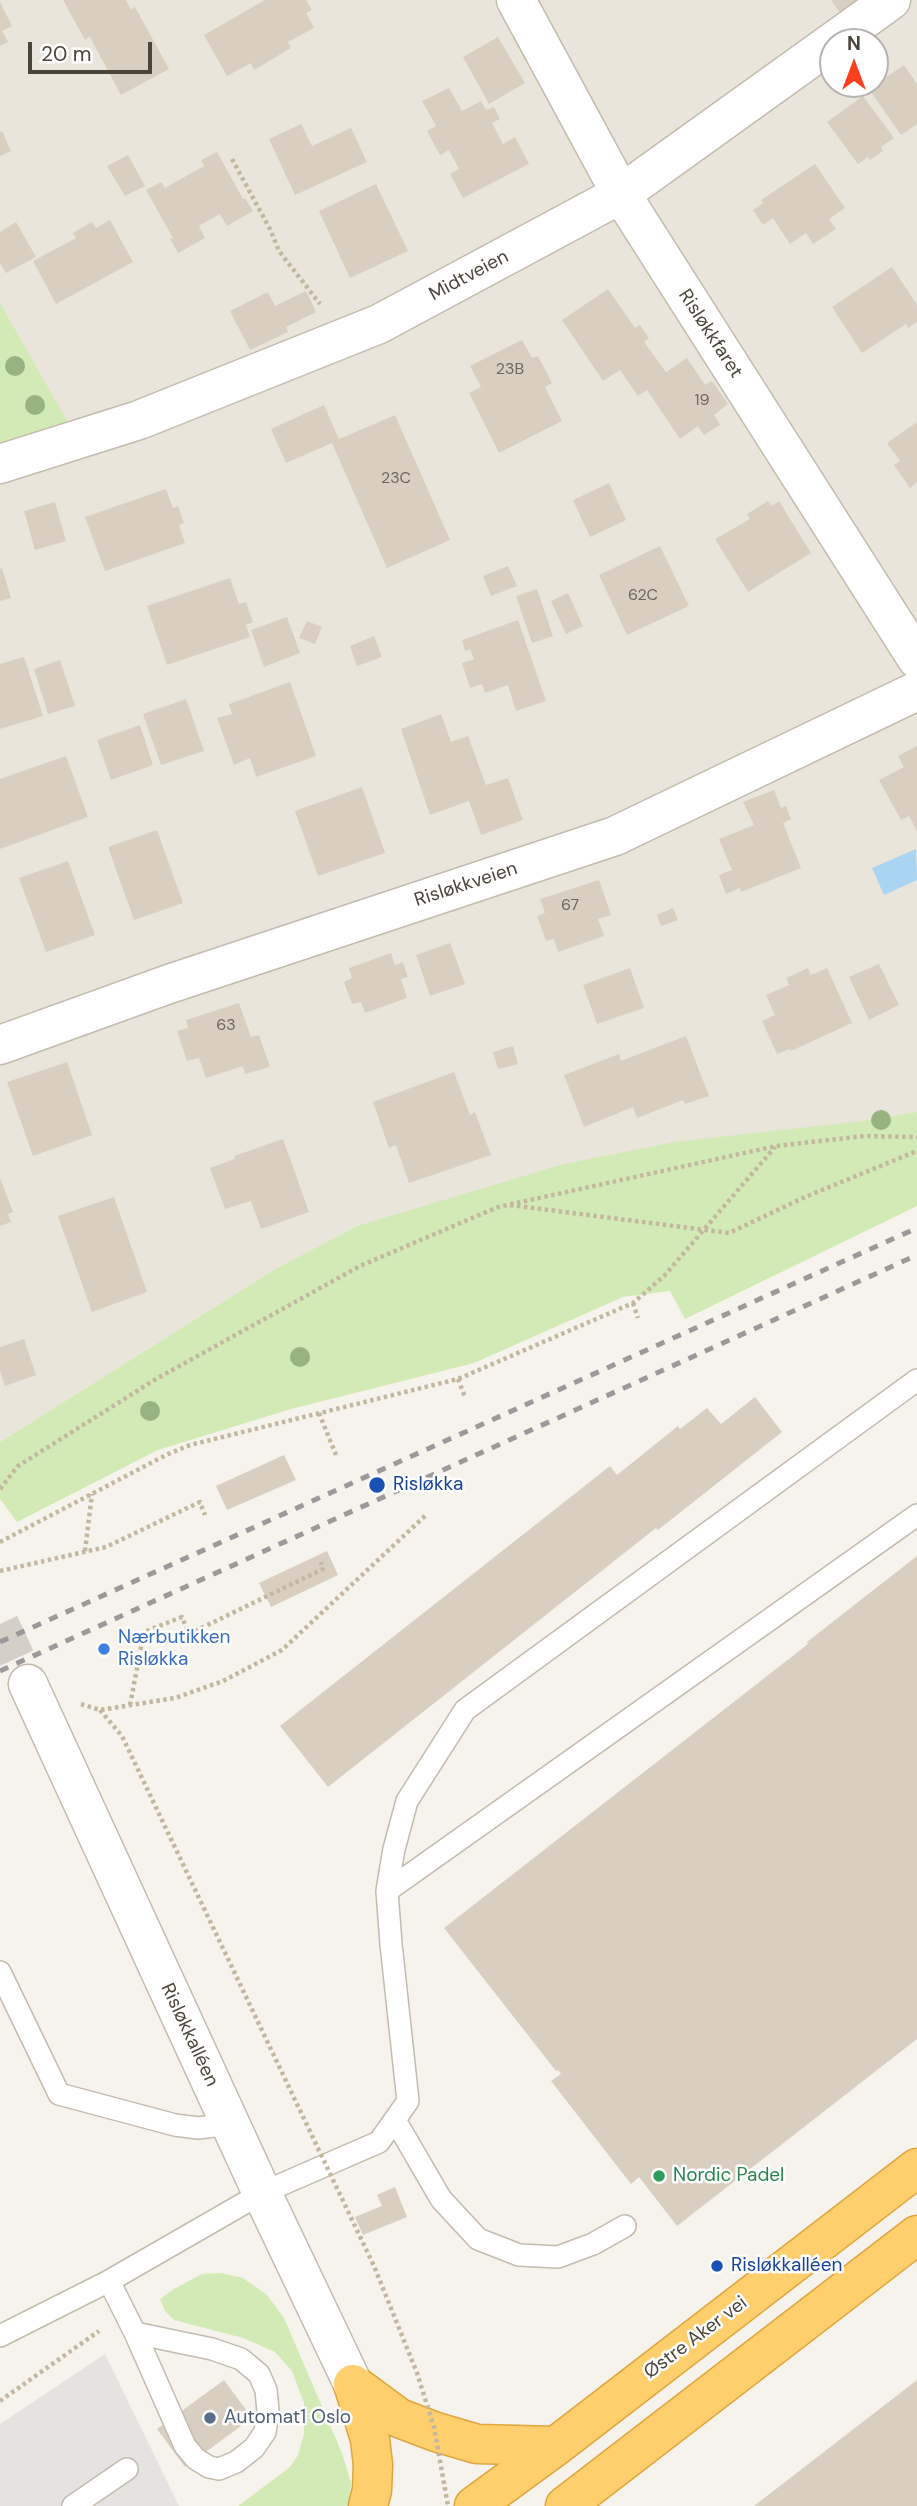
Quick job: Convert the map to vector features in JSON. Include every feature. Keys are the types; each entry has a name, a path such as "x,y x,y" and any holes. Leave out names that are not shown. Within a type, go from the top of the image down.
{"highway":[{"name":"Østre Aker vei","path":"474,2506 917,2168"},
{"path":"565,2506 917,2235"},
{"path":"354,2384 399,2418 436,2432 477,2444 556,2446"},
{"path":"354,2384 370,2439 373,2465 368,2506"}],"street":[{"name":"Risløkkfaret","path":"516,0 621,194 917,659"},
{"name":"Midtveien","path":"0,464 139,420 379,324 621,194 891,0"},
{"name":"Risløkkveien","path":"0,1045 169,984 615,836 917,691"},
{"name":"Risløkkalléen","path":"28,1684 262,2193 354,2384"}],"lane":[{"path":"1,2335 109,2281 262,2193 379,2142 408,2101 387,1891 407,1801 465,1710 916,1381"},
{"path":"387,1891 917,1515"},
{"path":"0,1972 59,2094 175,2125 198,2128 230,2124"},
{"path":"395,2120 441,2199 478,2239 519,2255 558,2257 593,2244 625,2226"},
{"path":"109,2281 185,2446 196,2459 209,2467 219,2469 236,2462 254,2448 265,2432 268,2412 266,2390 259,2374 241,2359 212,2348 135,2333"},
{"path":"73,2506 127,2469"}],"path":[{"path":"232,159 279,251 343,338"},
{"path":"0,1489 18,1466 156,1379 360,1266 505,1205 776,1146 864,1136 917,1137"},
{"path":"0,1542 190,1445 458,1379 633,1303 664,1276 776,1146"},
{"path":"505,1205 729,1233 805,1197 917,1151"},
{"path":"633,1303 638,1318"},
{"path":"458,1379 465,1397"},
{"path":"320,1413 337,1455"},
{"path":"85,1551 92,1494"},
{"path":"0,1571 106,1547 200,1502 205,1515"},
{"path":"74,1702 100,1710 175,1698 223,1681 282,1650 426,1515"},
{"path":"130,1706 144,1632 181,1617 189,1634 323,1569 321,1562"},
{"path":"100,1710 122,1736 374,2266 401,2329 428,2406 437,2439 448,2506"},
{"path":"0,2401 125,2313"}],"shaded area":[{"path":"0,0 917,0 917,1112 357,1226 277,1268 0,1442"},
{"path":"105,2354 179,2506 0,2506 0,2424"}],"green space":[{"path":"0,303 68,423 0,445"},
{"path":"917,1112 917,1206 685,1319 670,1291 623,1297 474,1363 291,1409 158,1450 17,1522 0,1499 0,1442 277,1268 357,1226 564,1164 674,1142 872,1120"},
{"path":"221,2273 243,2278 267,2295 284,2318 342,2453 351,2483 348,2506 238,2506 290,2467 298,2455 304,2434 304,2403 292,2371 275,2352 243,2338 174,2320 165,2311 160,2299 174,2289 202,2274"}],"water":[{"path":"916,849 917,880 884,895 872,868"}],"building":[{"path":"63,0 126,0 131,10 135,7 169,69 121,95 90,37 85,40"},
{"path":"265,0 306,0 312,10 306,13 314,28 288,42 291,48 254,70 251,63 227,76 204,35"},
{"path":"831,0 867,0 843,17"},
{"path":"0,2 12,26 2,31 8,42 0,46"},
{"path":"498,37 525,83 489,104 463,57"},
{"path":"904,65 917,84 917,124 901,135 875,98 889,98 889,75"},
{"path":"449,88 462,111 481,101 486,110 494,107 500,119 492,123 503,144 515,137 529,164 463,198 450,174 459,169 449,150 440,155 427,131 436,126 422,101"},
{"path":"860,98 864,98 894,138 881,147 883,151 858,164 827,122"},
{"path":"301,124 312,146 351,128 367,162 295,195 269,139"},
{"path":"2,131 11,151 0,156 0,132"},
{"path":"217,152 243,199 245,198 253,211 227,226 220,214 209,220 199,226 205,238 178,253 170,239 173,238 146,190 161,182 165,188 204,166 201,160"},
{"path":"128,155 145,186 125,196 107,166"},
{"path":"815,164 845,208 829,219 836,229 813,244 806,233 790,244 773,218 763,225 753,210 763,203 761,200"},
{"path":"376,184 408,251 350,278 319,211"},
{"path":"110,220 133,262 56,304 33,261 76,238 73,233 92,222 96,228"},
{"path":"16,222 36,257 6,273 0,263 0,232"},
{"path":"892,267 917,305 917,322 908,328 906,324 862,353 832,307"},
{"path":"608,289 635,328 640,325 649,338 644,342 666,372 687,358 705,385 712,381 728,404 714,415 720,425 704,435 698,426 680,439 647,390 638,396 620,370 603,381 562,320"},
{"path":"306,291 316,312 286,327 288,332 250,350 230,311 268,292 275,306"},
{"path":"522,340 532,358 538,356 552,383 545,387 562,421 499,453 469,393 481,387 470,366"},
{"path":"324,405 339,439 395,415 450,540 387,568 332,443 286,463 271,429"},
{"path":"917,422 917,482 910,488 894,465 900,461 887,443"},
{"path":"609,483 626,520 590,537 573,500"},
{"path":"166,489 173,508 178,506 184,523 179,525 185,543 105,571 85,517"},
{"path":"768,501 772,506 779,501 811,553 748,592 715,539 750,519 747,514"},
{"path":"55,502 66,541 35,550 24,511"},
{"path":"660,546 689,606 627,635 599,575"},
{"path":"508,566 517,586 491,596 483,576"},
{"path":"2,568 11,598 0,601 0,569"},
{"path":"230,578 239,604 246,602 253,622 246,625 250,637 167,665 147,606"},
{"path":"537,589 553,636 532,643 516,596"},
{"path":"568,593 583,626 566,634 551,601"},
{"path":"287,617 300,653 264,667 251,630"},
{"path":"518,620 546,701 516,711 508,685 485,693 482,684 470,688 462,663 474,659 470,649 465,651 462,640"},
{"path":"307,621 322,627 315,644 299,638"},
{"path":"374,636 382,657 357,666 350,646"},
{"path":"24,657 43,716 0,729 0,664"},
{"path":"60,660 75,706 48,714 34,669"},
{"path":"290,682 316,756 256,777 250,758 234,765 217,718 232,714 229,704"},
{"path":"186,699 204,751 161,765 143,714"},
{"path":"441,714 451,742 468,736 486,785 508,778 523,820 481,835 469,801 430,815 401,729"},
{"path":"140,725 153,765 111,780 97,740"},
{"path":"917,746 917,831 909,816 901,820 879,780 904,767 898,756"},
{"path":"66,756 88,817 0,849 0,779"},
{"path":"362,787 385,853 318,876 295,811"},
{"path":"774,790 781,808 786,806 791,819 783,823 801,868 741,892 740,888 726,894 719,875 732,870 719,839 754,825 743,802"},
{"path":"157,830 183,903 134,920 108,847"},
{"path":"68,861 95,935 46,952 19,878"},
{"path":"599,880 611,915 598,919 604,936 558,952 554,939 546,941 537,916 545,913 540,899"},
{"path":"673,908 678,920 661,926 657,915"},
{"path":"450,943 465,984 430,996 416,955"},
{"path":"391,953 395,965 403,962 408,977 401,979 407,998 365,1013 361,1002 352,1004 344,982 352,978 349,968"},
{"path":"879,964 899,1005 869,1020 849,977"},
{"path":"630,968 644,1008 597,1024 583,985"},
{"path":"808,968 811,975 827,968 852,1023 791,1051 790,1049 777,1054 762,1021 775,1015 766,995 789,985 786,978"},
{"path":"239,1003 251,1037 259,1035 270,1067 245,1074 243,1066 206,1078 199,1058 187,1061 177,1031 188,1028 186,1020"},
{"path":"686,1036 709,1096 685,1104 683,1100 637,1118 633,1107 584,1127 564,1075 619,1054 621,1061"},
{"path":"513,1046 518,1064 498,1069 493,1052"},
{"path":"67,1062 92,1135 33,1156 7,1082"},
{"path":"454,1072 470,1115 475,1112 491,1155 409,1183 396,1145 389,1148 373,1102"},
{"path":"283,1139 309,1212 261,1229 251,1201 225,1209 210,1168 235,1159 234,1156"},
{"path":"0,1178 13,1212 8,1214 11,1222 0,1226"},
{"path":"114,1197 147,1292 92,1312 58,1216"},
{"path":"24,1339 36,1375 5,1386 0,1371 0,1347"},
{"path":"755,1397 782,1432 328,1787 280,1726 610,1466 617,1475 678,1426 680,1429 707,1408 721,1424"},
{"path":"284,1455 296,1480 227,1510 216,1486"},
{"path":"327,1551 338,1575 271,1607 259,1583"},
{"path":"917,1556 917,2039 677,2226 639,2177 631,2184 551,2081 561,2074 444,1928"},
{"path":"395,2187 407,2217 363,2235 355,2217 382,2206 377,2195"},
{"path":"224,2380 252,2418 185,2467 157,2429"},
{"path":"917,2380 917,2506 754,2506"}],"tunnel":[{"path":"0,1624 28,1684"}],"railway":[{"path":"0,1642 917,1228"},
{"path":"0,1671 917,1255"}],"place":[{"name":"Risløkka","path":"377,1485"},
{"name":"Nærbutikken Risløkka","path":"104,1649"},
{"name":"Nordic Padel","path":"659,2176"},
{"name":"Risløkkalléen","path":"717,2266"},
{"name":"Automat1 Oslo","path":"210,2418"}]}
